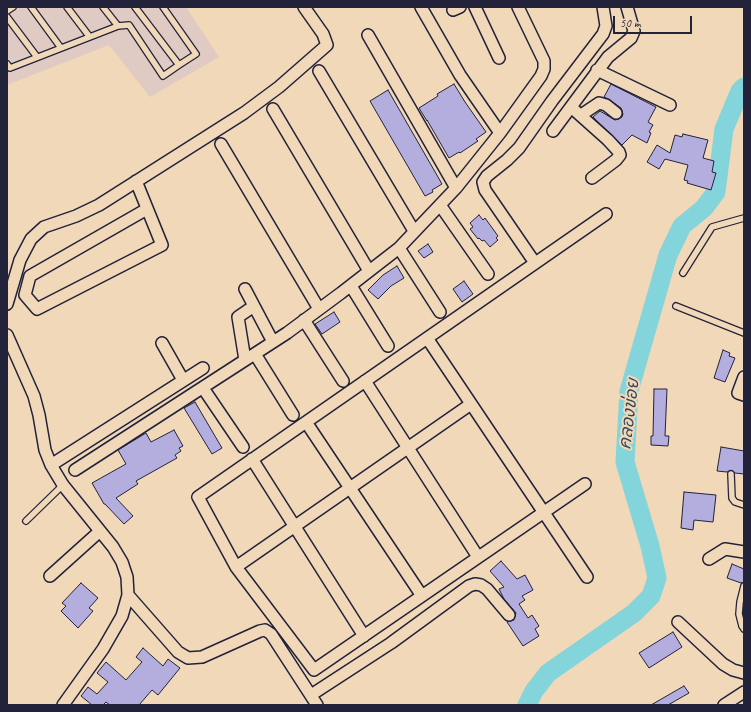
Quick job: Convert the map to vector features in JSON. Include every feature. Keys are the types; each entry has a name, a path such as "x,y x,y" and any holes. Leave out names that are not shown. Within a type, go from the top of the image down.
{"street":[{"path":"7,304 20,260 31,239 44,227 76,216 93,208 250,108 279,87 327,45 323,34 304,7"},
{"path":"421,7 460,75 500,133"},
{"path":"475,7 499,58"},
{"path":"75,470 273,342 351,286 399,248 456,188 500,133 541,76 544,69 544,61 518,7"},
{"path":"535,263 485,190 483,182 487,176 519,148 552,101 603,34 606,26 603,7"},
{"path":"553,131 597,70 608,57 631,38 633,34 633,26 627,7"},
{"path":"368,35 456,188"},
{"path":"597,70 670,105"},
{"path":"319,71 414,231"},
{"path":"581,115 600,103 606,105 616,113"},
{"path":"571,106 608,140 620,155 616,160 592,178"},
{"path":"273,109 369,271"},
{"path":"221,144 319,309"},
{"path":"136,181 148,209 162,245 37,309 25,295 30,276 148,209"},
{"path":"440,205 488,274"},
{"path":"585,484 314,670 236,567 198,497 606,214"},
{"path":"399,248 440,312"},
{"path":"351,286 388,346"},
{"path":"245,289 273,342"},
{"path":"245,360 238,317 254,306"},
{"path":"304,320 343,381"},
{"path":"7,335 34,396 39,415 44,450 51,465 63,485 113,547 122,562 127,577 128,595 122,616 103,648 63,705"},
{"path":"427,338 586,577"},
{"path":"162,343 183,380"},
{"path":"255,354 293,416"},
{"path":"51,465 203,368"},
{"path":"744,377 738,393 744,395"},
{"path":"365,381 478,557"},
{"path":"203,388 243,447"},
{"path":"236,567 471,404"},
{"path":"306,422 422,596"},
{"path":"252,459 364,636"},
{"path":"50,576 100,531"},
{"path":"709,559 725,549 744,552"},
{"path":"311,695 391,643 468,586 475,584 481,585 487,589 509,615"},
{"path":"128,595 178,652 188,658 202,657 265,630 271,634 317,705"},
{"path":"678,622 723,664 733,670 744,673"},
{"path":"724,705 744,692"}],"lane":[{"path":"7,11 13,7"},
{"path":"31,7 61,48"},
{"path":"67,7 89,36"},
{"path":"103,7 118,26"},
{"path":"135,7 179,65"},
{"path":"7,64 10,68 89,36 118,26 129,26 163,76 196,54 163,7"},
{"path":"7,17 37,57"},
{"path":"683,273 712,227 744,218"},
{"path":"676,306 744,333"},
{"path":"731,474 732,498 735,502 744,504"},
{"path":"26,522 63,485"},
{"path":"744,586 739,614 744,629"}],"shaded area":[{"path":"7,7 186,7 219,57 150,97 109,45 7,85"}],"building":[{"path":"454,84 486,132 476,139 478,141 460,153 459,152 449,158 419,108 438,96 437,94"},
{"path":"611,84 656,107 648,122 653,125 649,132 651,133 647,143 632,135 622,145 593,117 600,111 615,120 622,117 623,114 621,108 604,97"},
{"path":"388,90 442,184 432,190 433,192 425,196 370,101"},
{"path":"683,134 708,140 703,158 714,161 712,172 716,173 711,190 687,183 688,181 684,180 688,165 665,159 659,169 647,162 657,145 670,153 675,135 682,137"},
{"path":"479,215 483,220 485,218 498,236 496,238 498,240 490,247 484,240 482,241 479,238 478,239 470,229 473,227 470,223"},
{"path":"428,244 433,252 424,258 418,251"},
{"path":"397,266 404,278 391,286 378,299 368,290 383,275"},
{"path":"464,281 473,294 462,302 453,289"},
{"path":"334,312 340,322 322,334 315,324"},
{"path":"723,350 730,353 729,356 735,358 725,382 714,378"},
{"path":"654,389 667,389 665,436 669,436 668,446 651,445 651,436 653,436"},
{"path":"195,402 222,448 212,454 184,408"},
{"path":"174,430 183,446 179,448 181,451 175,455 177,458 136,481 138,484 116,498 133,516 124,524 104,504 92,483 126,464 118,450 146,433 151,442"},
{"path":"721,447 744,451 744,474 735,473 731,470 727,472 717,471"},
{"path":"684,492 716,495 713,522 694,520 693,530 681,528"},
{"path":"501,561 517,579 525,575 533,590 522,596 525,600 519,604 528,618 532,615 539,626 535,629 539,636 523,646 507,622 514,620 516,613 504,599 499,589 504,587 490,571"},
{"path":"732,564 744,569 744,582 741,583 727,578"},
{"path":"81,583 98,598 89,608 93,611 78,628 61,611 66,606 62,603"},
{"path":"673,632 682,647 649,668 639,653"},
{"path":"143,648 163,666 168,659 180,668 158,695 152,690 139,705 110,705 106,702 103,705 92,705 81,696 88,687 97,694 108,682 97,673 106,662 126,680 142,662 136,657"},
{"path":"684,686 689,693 668,705 651,705"}],"waterway":[{"name":"คลองข่อย","path":"527,705 534,691 548,673 634,613 651,596 657,578 650,546 625,462 629,391 668,255 682,226 704,208 716,192 724,129 740,91 744,87"}]}
